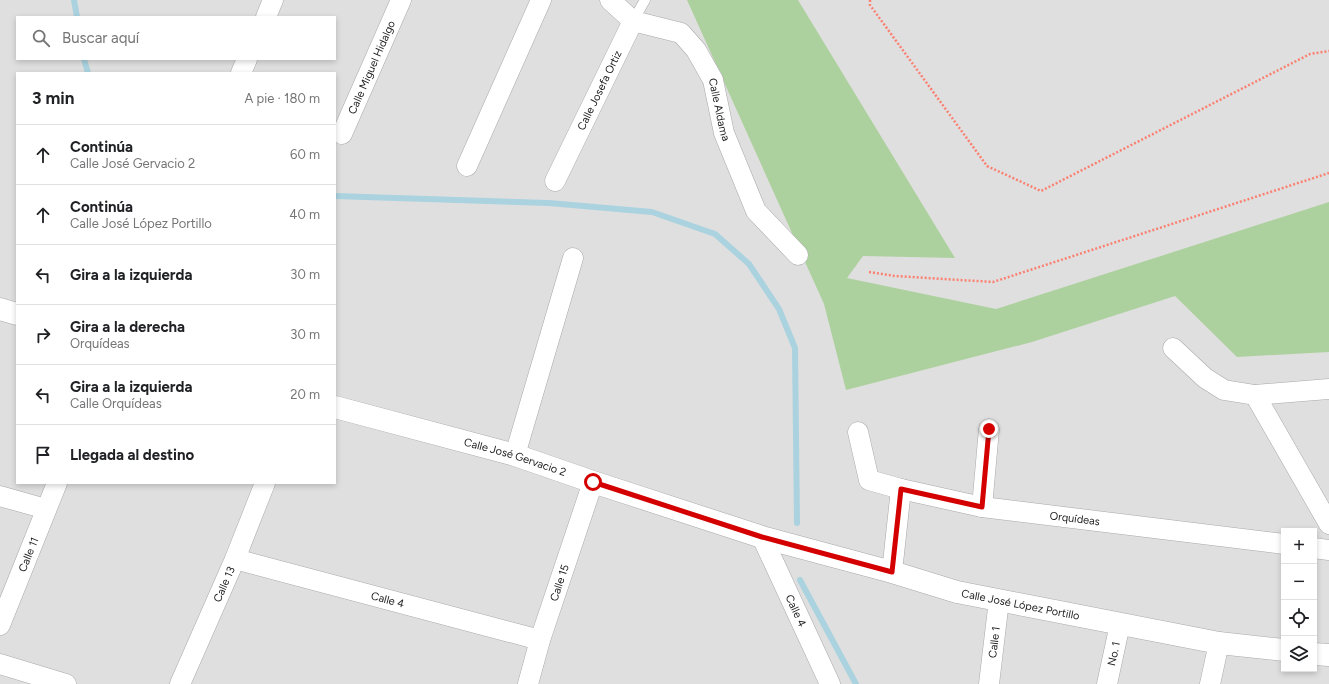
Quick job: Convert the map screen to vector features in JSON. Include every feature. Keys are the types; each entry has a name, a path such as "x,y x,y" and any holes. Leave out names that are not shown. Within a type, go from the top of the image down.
{"street":[{"path":"266,16 273,0"},
{"name":"Calle Miguel Hidalgo","path":"342,134 401,0"},
{"path":"467,166 541,0"},
{"name":"Calle Aldama","path":"610,0 634,21 681,33 696,50 713,80 724,133 756,211 798,255"},
{"name":"Calle Josefa Ortiz","path":"555,181 634,21"},
{"path":"241,72 247,60"},
{"path":"515,455 573,258"},
{"path":"0,309 16,314"},
{"path":"1173,348 1205,378 1224,390 1255,395 1329,389"},
{"path":"1255,395 1329,524"},
{"name":"Calle José Gervacio 2","path":"336,407 515,455 762,537"},
{"path":"982,507 989,429"},
{"name":"Orquídeas","path":"858,432 869,480 901,489 982,507 1281,544"},
{"name":"Calle 15","path":"528,684 540,640 593,482"},
{"name":"Calle 11","path":"0,626 57,484"},
{"name":"Calle 13","path":"180,684 235,559 265,484"},
{"path":"892,572 901,489"},
{"path":"0,496 46,509"},
{"name":"Calle José López Portillo","path":"762,537 892,572 957,592 1219,643 1281,650"},
{"name":"Calle 4","path":"762,537 830,684"},
{"path":"1317,548 1329,550"},
{"name":"Calle 4","path":"235,559 540,640"},
{"name":"Calle 1","path":"988,684 999,600"},
{"name":"No. 1","path":"1106,684 1120,624"},
{"path":"1210,684 1219,643"},
{"path":"1317,654 1329,655"},
{"path":"0,664 66,684"}],"lane":[{"name":"Calle Josefa Ortiz","path":"634,21 645,0"}],"path":[{"path":"870,0 870,5 987,166 1041,191 1310,54 1329,51"},
{"path":"869,272 895,276 993,282 1329,173"}],"shaded area":[{"path":"0,0 1329,0 1329,684 0,684"}],"green space":[{"path":"687,0 798,0 955,258 863,256 847,278 996,309 1329,202 1329,352 1237,357 1175,296 1032,342 846,390 824,304"}],"waterway":[{"path":"74,0 77,16"},
{"path":"84,60 88,72"},
{"path":"336,196 549,203 652,212 715,234 749,264 779,309 795,348 797,523"},
{"path":"800,580 856,684"}],"route":[{"path":"593,482 762,537 892,572 901,489 982,507 989,429"}]}
